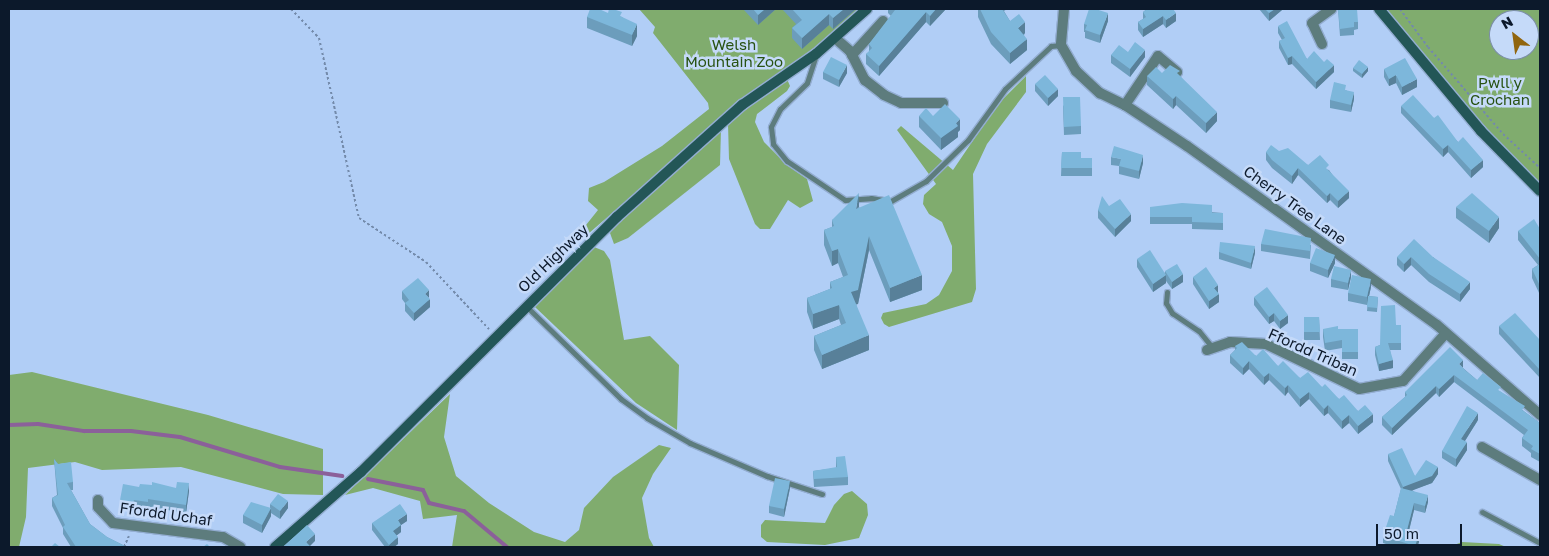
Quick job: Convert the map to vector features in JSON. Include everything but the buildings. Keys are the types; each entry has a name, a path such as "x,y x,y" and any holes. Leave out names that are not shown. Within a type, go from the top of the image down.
{"street":[{"name":"Old Highway","path":"275,547 361,472 617,217 742,105 816,54 867,9"},
{"path":"1061,45 1064,9"},
{"path":"1322,44 1312,24 1331,9"},
{"path":"1379,9 1481,131 1540,191"},
{"path":"852,55 883,21"},
{"path":"835,38 852,55 865,80 884,95 902,103 943,103"},
{"name":"Cherry Tree Lane","path":"1061,45 1076,70 1100,93 1125,105 1187,146 1446,333 1540,415"},
{"path":"1125,105 1158,56 1177,72"},
{"name":"Ffordd Triban","path":"1210,349 1230,342 1266,344 1359,389 1404,381 1446,333"},
{"path":"1482,447 1540,480"},
{"name":"Ffordd Uchaf","path":"98,500 98,507 113,523 223,538 240,547"}],"lane":[{"path":"816,54 807,83 780,109 771,126 772,144 787,161 845,200 871,198 891,201 926,181 968,140 1005,89 1051,46 1061,45"},
{"path":"1167,292 1166,303 1172,313 1200,331 1210,349"},
{"path":"526,306 621,399 647,418 690,443 767,476 822,494"},
{"path":"1482,512 1540,542"}],"path":[{"path":"291,9 319,38 359,218 426,262 496,336"},
{"path":"1400,9 1428,47 1503,134 1540,168"}],"green space":[{"name":"Welsh Mountain Zoo","path":"639,9 860,9 816,52 743,99 580,241 578,235 598,210 588,201 589,188 604,182 662,146 709,109 708,103 653,33 655,27"},
{"name":"Pwll y Crochan","path":"1379,9 1540,9 1540,191"},
{"path":"1026,76 1026,92 987,144 973,174 976,289 972,302 889,327 884,324 881,318 883,313 926,304 939,295 952,271 952,246 942,222 929,214 923,204 924,195 936,184 897,130 901,126 953,170 997,105"},
{"path":"787,79 790,86 787,91 757,114 755,122 764,142 787,165 807,179 813,201 800,208 788,200 770,229 760,229 755,224 729,159 728,124 730,119"},
{"path":"721,129 720,165 628,238 614,244 610,233 613,226"},
{"path":"594,247 604,251 610,260 624,340 650,336 679,365 677,430 636,403 535,307"},
{"path":"32,372 208,415 323,449 323,495 283,494 181,467 102,470 75,462 28,468 26,517 19,547 9,547 9,375"},
{"path":"450,394 444,437 456,476 489,503 534,532 565,542 579,530 584,508 613,477 659,445 671,448 653,474 642,498 649,538 654,547 452,547 457,515 423,519 420,501 373,488 345,495"},
{"path":"852,491 867,504 868,515 859,538 825,545 767,542 761,537 761,525 765,520 825,523 834,505 844,494"},
{"path":"1462,542 1499,544 1506,547 1449,547"}],"waterway":[{"path":"9,425 38,424 84,431 131,431 180,437 280,467 342,476"},
{"path":"368,479 423,490 429,503 464,511 507,547"}]}
